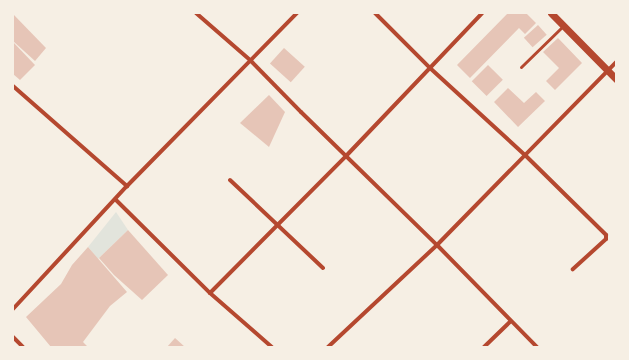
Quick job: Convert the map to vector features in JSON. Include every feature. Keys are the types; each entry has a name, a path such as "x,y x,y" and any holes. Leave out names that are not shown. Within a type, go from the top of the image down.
{"street":[{"path":"196,13 250,60 301,112 347,155 537,347"},
{"path":"13,308 116,200 127,186 297,13"},
{"path":"375,13 430,68 525,155 606,234 606,239 573,269"},
{"path":"210,293 347,155 482,13"},
{"path":"551,13 616,79"},
{"path":"328,347 437,245 616,62"},
{"path":"13,86 127,186"},
{"path":"230,180 323,268"},
{"path":"116,200 210,293 272,347"},
{"path":"484,347 512,321"},
{"path":"13,337 23,347"}],"lane":[{"path":"521,67 563,26"}],"shaded area":[{"path":"116,212 128,230 98,259 88,247"}],"building":[{"path":"508,13 526,13 536,23 525,34 519,28 470,78 457,65"},
{"path":"13,14 46,48 35,61 13,41"},
{"path":"538,25 547,35 533,47 524,38"},
{"path":"558,38 582,63 555,90 546,81 559,68 543,52"},
{"path":"13,42 35,65 20,80 13,74"},
{"path":"284,48 305,67 291,82 270,64"},
{"path":"488,65 503,80 487,96 472,81"},
{"path":"508,88 524,103 536,92 545,101 518,127 494,102"},
{"path":"269,95 285,112 269,147 240,123"},
{"path":"128,230 168,275 142,300 114,275 99,258"},
{"path":"88,247 127,292 110,306 83,342 88,347 51,347 26,317 61,284 72,265"},
{"path":"175,338 185,347 167,347"}]}
